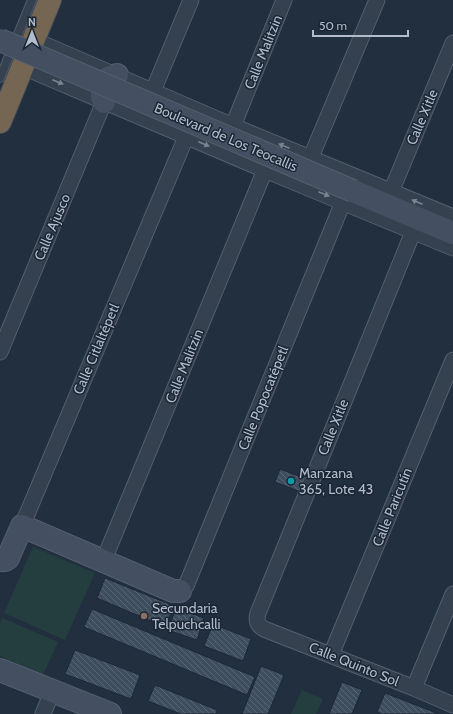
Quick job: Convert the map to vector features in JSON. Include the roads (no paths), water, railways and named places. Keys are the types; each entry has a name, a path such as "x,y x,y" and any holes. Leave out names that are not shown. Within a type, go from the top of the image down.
{"highway":[{"path":"0,122 50,0"}],"street":[{"path":"153,91 191,0"},
{"name":"Calle Malitzin","path":"233,126 284,0"},
{"path":"311,157 377,0"},
{"name":"Boulevard de Los Teocallis","path":"0,40 453,233"},
{"name":"Boulevard de Los Teocallis","path":"34,40 233,126 453,217"},
{"name":"Calle Xitle","path":"391,192 453,43"},
{"name":"Boulevard de Los Teocallis","path":"23,67 186,137 453,248"},
{"path":"104,102 101,97 101,93 108,78 117,75"},
{"name":"Calle Ajusco","path":"0,352 104,102"},
{"name":"Calle Citlaltépetl","path":"2,560 10,555 186,137"},
{"name":"Calle Malitzin","path":"103,562 265,170"},
{"name":"Calle Popocatépetl","path":"180,591 186,586 343,202"},
{"name":"Calle Xitle","path":"257,623 258,613 412,232"},
{"name":"Calle Paricutín","path":"331,655 453,360"},
{"path":"22,526 103,562 174,591 180,591"},
{"path":"414,688 453,594"},
{"name":"Calle Quinto Sol","path":"257,623 264,629 414,688 453,705"},
{"path":"0,670 110,714"},
{"path":"43,714 52,692"}],"lane":[{"path":"0,78 32,0"}],"place":[{"name":"Manzana 365, Lote 43","path":"291,481"},
{"name":"Secundaria Telpuchcalli","path":"144,616"}]}
